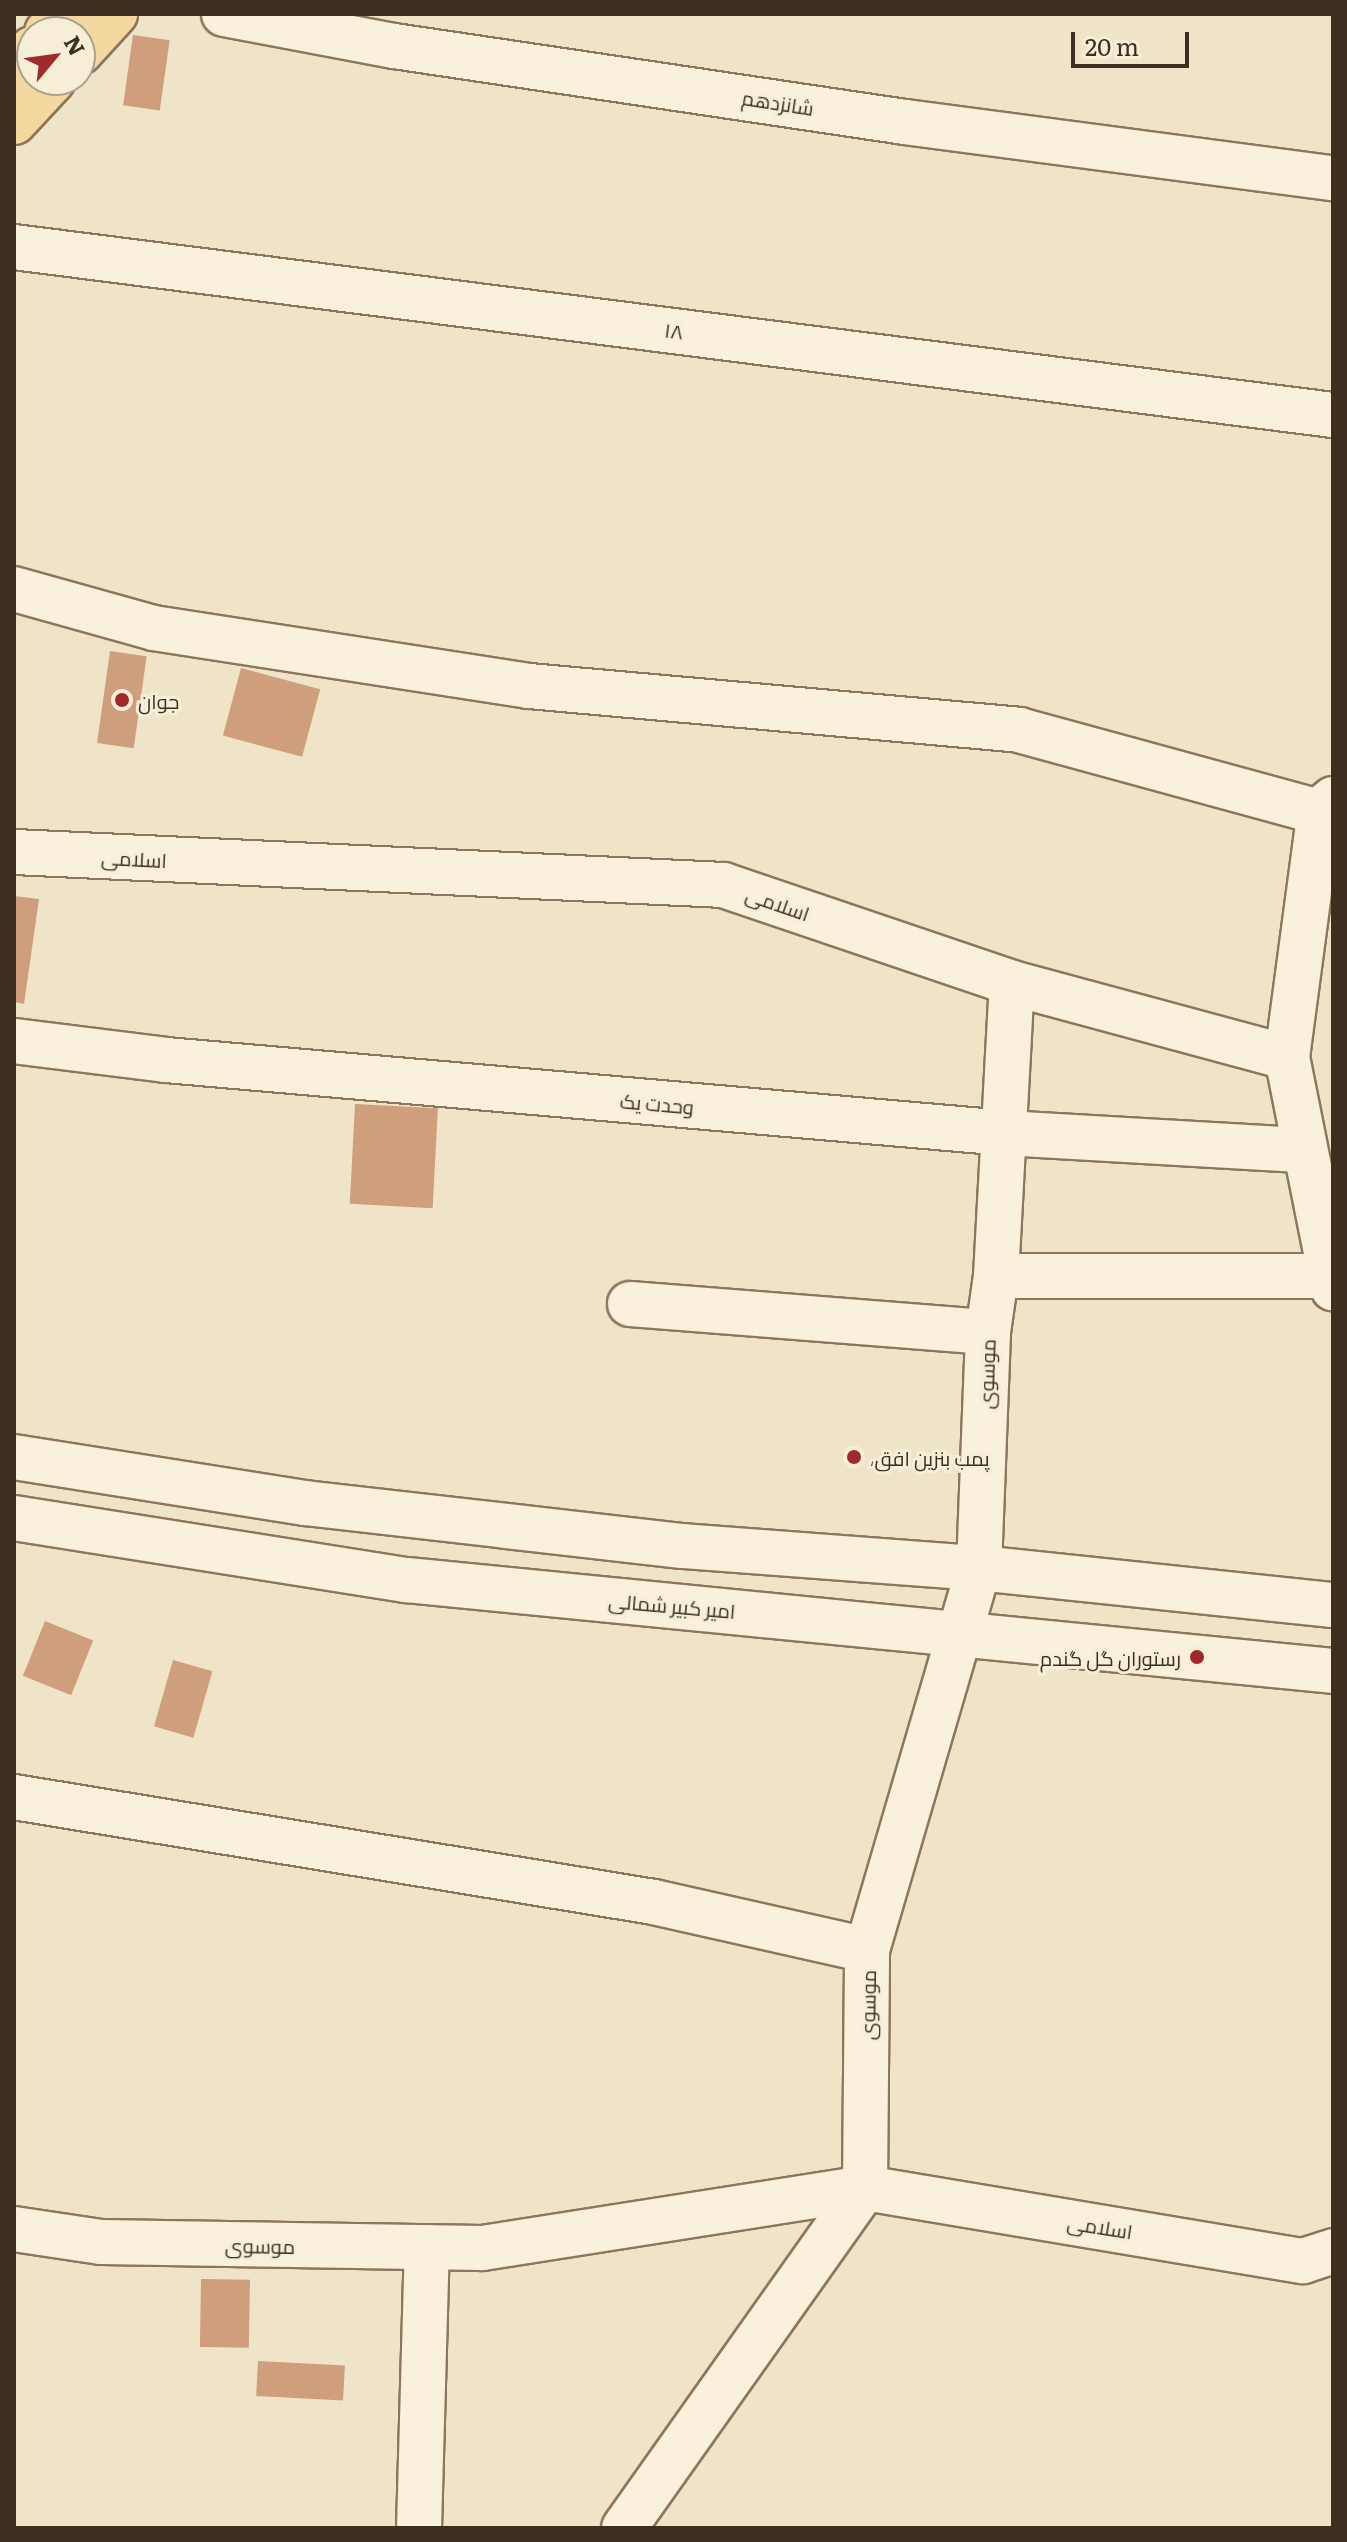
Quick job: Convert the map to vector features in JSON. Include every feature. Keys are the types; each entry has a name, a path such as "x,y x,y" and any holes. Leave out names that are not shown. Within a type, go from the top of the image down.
{"main road":[{"path":"96,35 115,14"},
{"path":"14,122 38,96"}],"street":[{"name":"شانزدهم","path":"224,14 394,46 905,122 1333,178"},
{"name":"۱۸","path":"14,247 1333,415"},
{"path":"14,589 154,628 529,686 1019,730 1329,808 1287,1057 1332,1282 996,1276"},
{"name":"اسلامی","path":"14,852 723,885 1012,983 1287,1057"},
{"name":"موسوی","path":"14,2229 101,2242 482,2248 865,2188 867,1950 979,1568 988,1332 996,1276 1012,983"},
{"name":"وحدت یک","path":"14,1041 166,1060 1005,1133 1304,1150"},
{"path":"630,1304 988,1332"},
{"path":"14,1457 305,1503 589,1535 979,1568 1333,1605"},
{"name":"امیر کبیر شمالی","path":"14,1518 407,1580 1333,1671"},
{"path":"14,1797 654,1902 867,1950"},
{"path":"624,2528 865,2188"},
{"name":"اسلامی","path":"865,2188 1303,2261 1333,2251"},
{"path":"419,2528 427,2247"}],"building":[{"path":"133,35 170,40 160,110 123,105"},
{"name":"جوان","path":"110,651 147,656 134,748 97,743"},
{"path":"241,668 320,689 302,757 223,736"},
{"path":"14,896 39,899 24,1004 14,1002"},
{"path":"355,1104 438,1108 433,1208 350,1204"},
{"path":"45,1621 93,1640 71,1695 23,1676"},
{"path":"173,1660 212,1671 193,1738 154,1726"},
{"path":"201,2279 250,2280 249,2348 200,2347"},
{"path":"258,2361 345,2366 343,2401 256,2396"}],"place":[{"name":"جوان","path":"122,700"},
{"name":"،پمب بنزین افق","path":"854,1457"},
{"name":"رستوران گل‌ گندم","path":"1197,1657"}]}
